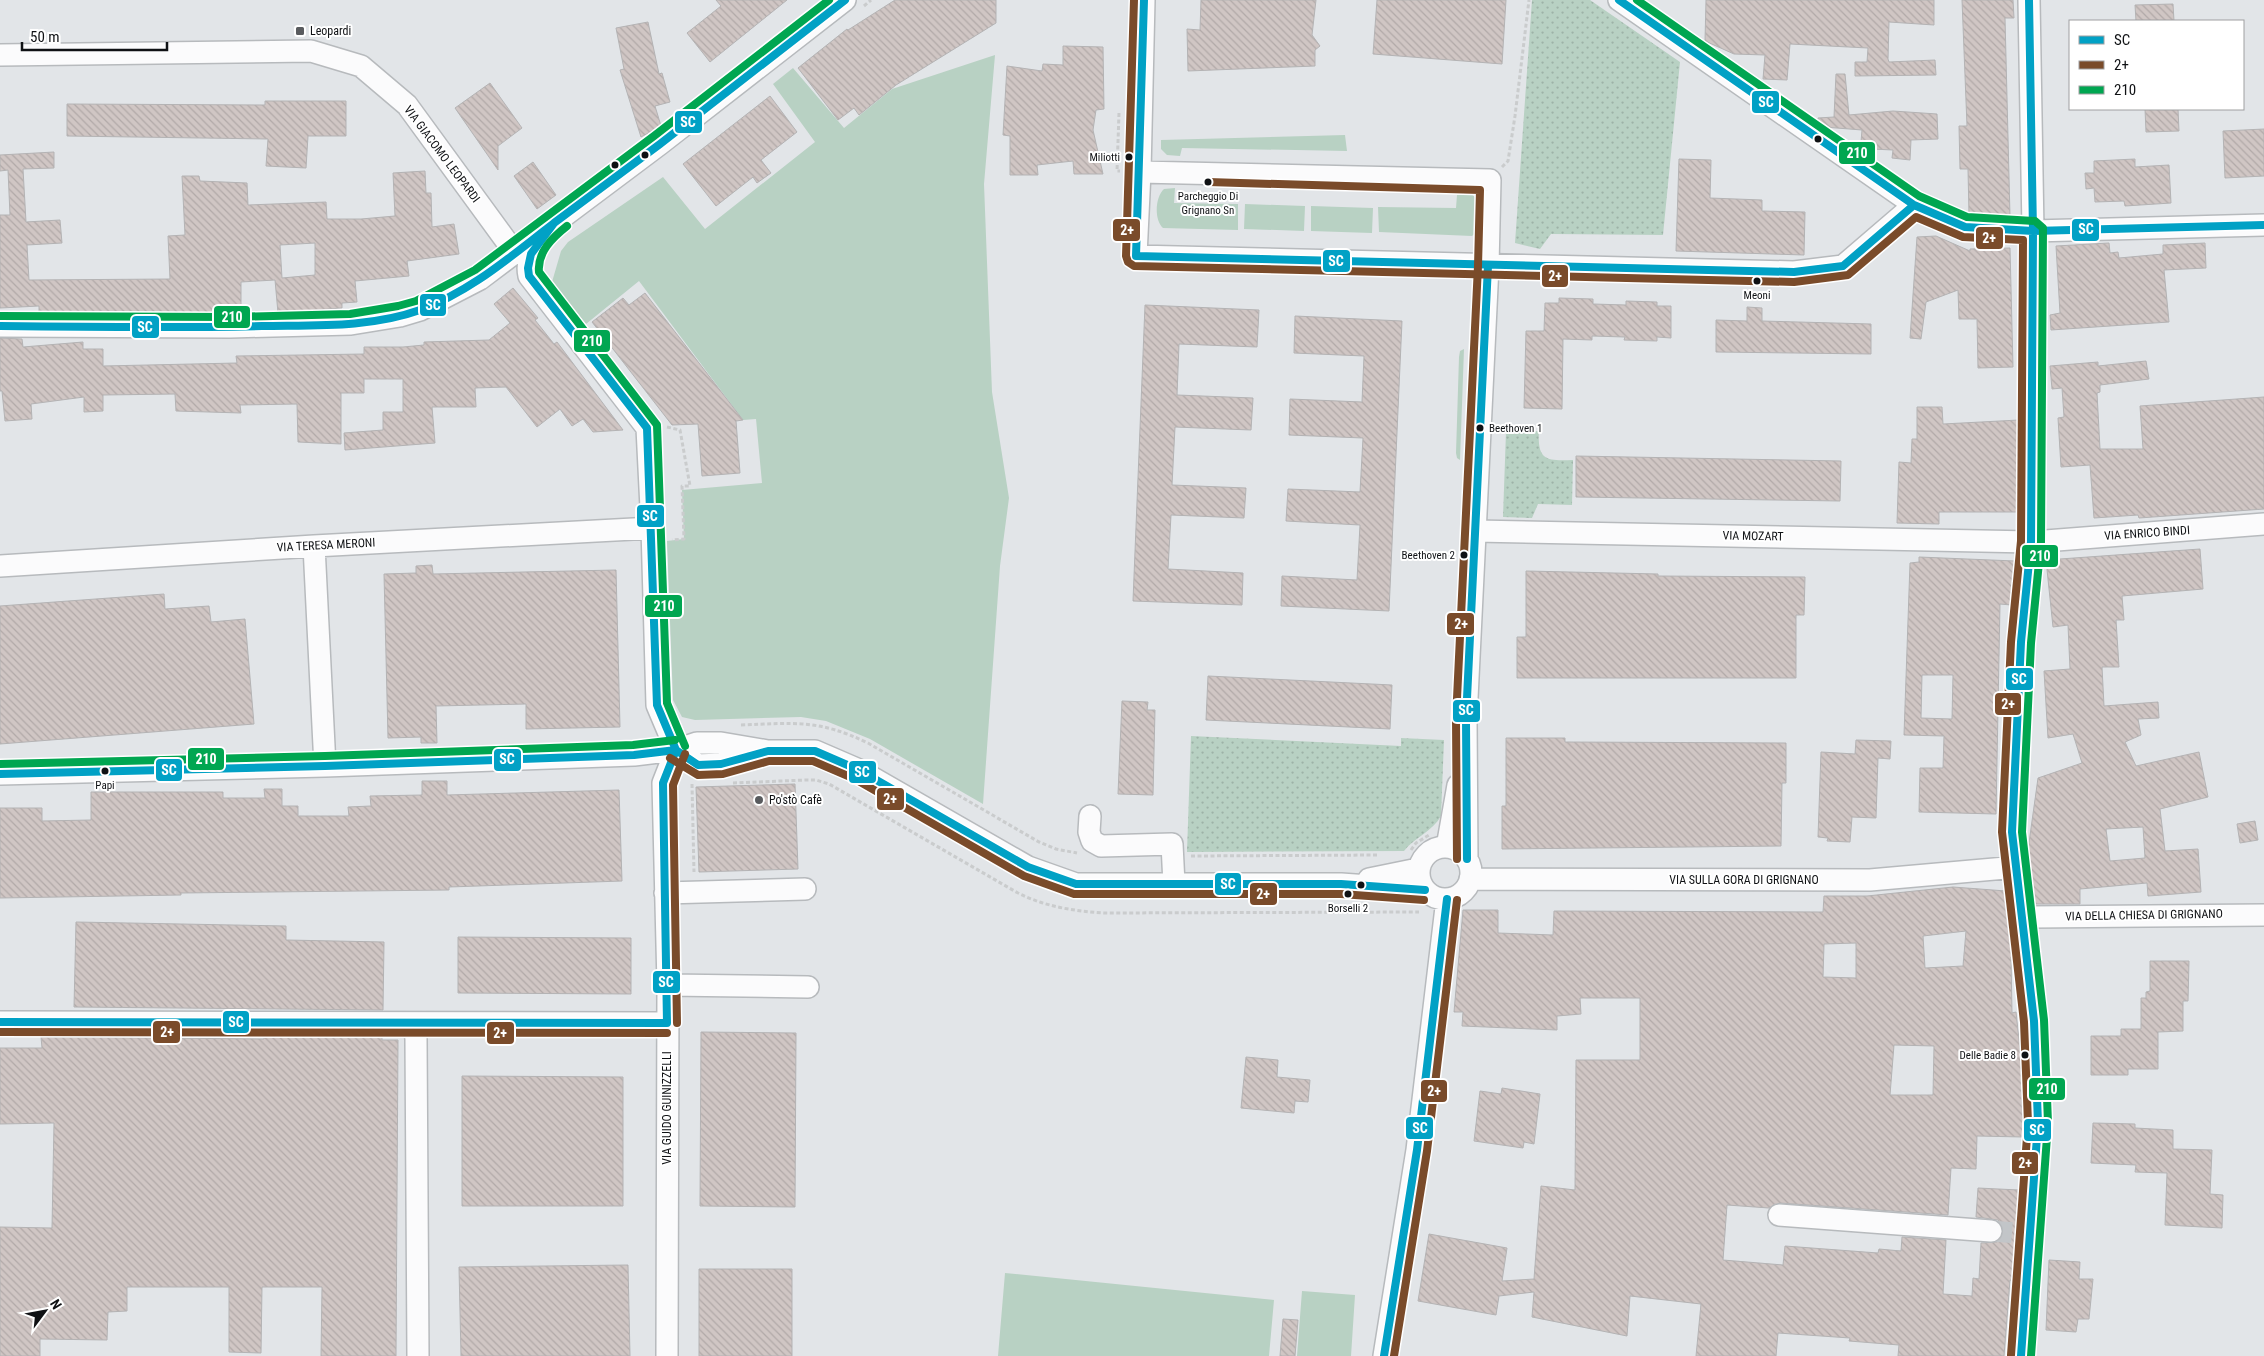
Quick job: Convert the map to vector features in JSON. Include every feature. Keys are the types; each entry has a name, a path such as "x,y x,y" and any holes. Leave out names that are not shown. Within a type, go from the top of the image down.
{"street":[{"path":"480,279 660,144 845,0"},
{"path":"1144,0 1136,256 1794,272 1843,266 1914,205"},
{"path":"1619,0 1914,205 1965,227 2033,231 2264,226"},
{"path":"2021,1356 2023,1233 2036,1180 2038,1123 2034,1021 2024,917 2012,832 2021,642 2031,542 2033,231 2029,0"},
{"name":"VIA GIACOMO LEOPARDI","path":"0,55 311,51 361,66 407,105 515,253"},
{"path":"0,326 230,327 351,324 400,316 420,310 480,279 512,268 520,269 529,276 647,428 658,534 657,705 676,750 698,765 721,764 768,751 815,751 859,770 1028,867 1076,884 1341,884 1424,890 1435,897 1448,899 1456,897 1465,890 1469,869 1466,736 1488,266 1490,180 1140,172"},
{"path":"529,276 527,267 532,252 554,223"},
{"name":"VIA ENRICO BINDI","path":"2031,542 2264,524"},
{"name":"VIA MOZART","path":"1475,531 2031,542"},
{"name":"VIA TERESA MERONI","path":"0,566 314,546 658,534"},
{"path":"314,546 325,766"},
{"path":"1341,884 1413,862 1424,857 1441,839 1466,736"},
{"path":"0,774 325,766 634,755 676,750"},
{"name":"VIA GUIDO GUINIZZELLI","path":"667,1356 668,985 663,783 676,750"},
{"path":"1090,816 1089,832 1092,841 1101,846 1172,844 1174,884"},
{"path":"1441,839 1461,852 1469,869"},
{"path":"1413,862 1424,890"},
{"name":"VIA SULLA GORA DI GRIGNANO","path":"1469,869 1870,880 2017,867"},
{"path":"665,893 805,889"},
{"path":"1384,1356 1417,1150 1448,899"},
{"name":"VIA DELLA CHIESA DI GRIGNANO","path":"2024,917 2264,915"},
{"path":"668,985 808,987"},
{"path":"0,1022 667,1023"},
{"path":"414,1023 416,1038 418,1356"},
{"path":"1779,1216 1991,1231"}],"path":[{"path":"1490,180 1508,161 1529,0"},
{"path":"658,534 684,540 682,486 690,486 680,430 664,427"},
{"path":"739,725 804,722 845,732 868,742 1039,842 1056,849 1084,854"},
{"path":"1413,862 1416,843 1441,839"},
{"path":"1173,856 1388,855"}],"green space":[{"path":"1532,0 1590,0 1680,62 1663,235 1551,234 1540,249 1515,243"},
{"path":"995,55 984,184 992,392 1009,498 1000,566 983,804 870,739 826,721 801,717 695,720 682,717 673,700 667,541 684,539 682,490 762,483 756,419 743,420 639,281 586,324 552,282 561,251 568,242 663,177 705,229 815,142 773,84 793,68 844,128 892,89"},
{"path":"1345,135 1347,151 1182,148 1180,156 1167,155 1161,149 1161,140"},
{"path":"1175,188 1174,203 1238,204 1238,230 1163,228 1158,220 1157,203 1164,189"},
{"path":"1471,194 1479,205 1480,215 1479,230 1472,236 1379,232 1378,207 1456,208 1457,195"},
{"path":"1245,204 1305,206 1304,231 1244,229"},
{"path":"1311,206 1373,208 1372,233 1311,231"},
{"path":"1464,349 1460,460 1457,458 1456,453 1459,357 1460,351"},
{"path":"1539,431 1540,448 1545,457 1556,460 1573,460 1572,505 1538,504 1532,518 1503,517 1506,432"},
{"path":"1191,736 1401,746 1401,738 1444,740 1441,816 1433,826 1404,851 1187,852"},
{"path":"1005,1273 1274,1300 1269,1356 998,1356"},
{"path":"1302,1291 1355,1295 1351,1356 1297,1356"}],"building":[{"path":"716,0 787,0 710,62 687,33 721,6"},
{"path":"895,0 996,0 996,23 896,85 859,115 854,108 838,120 798,68 847,29"},
{"path":"1201,0 1316,0 1312,35 1320,46 1315,50 1315,66 1188,71 1187,29 1200,30"},
{"path":"1377,0 1506,0 1502,64 1373,54"},
{"path":"1706,0 1934,0 1934,25 1889,22 1888,59 1889,62 1935,60 1936,75 1855,76 1855,62 1867,62 1868,48 1790,44 1787,80 1763,79 1765,55 1734,54 1705,41"},
{"path":"1962,0 2013,0 2014,18 2005,18 2010,217 1969,215 1968,169 1960,169 1959,126 1967,126"},
{"path":"2173,4 2174,20 2136,20 2135,5"},
{"path":"648,22 659,74 662,73 670,102 655,106 661,126 641,137 620,70 624,69 616,28"},
{"path":"1063,46 1103,47 1104,109 1096,110 1093,130 1103,174 1074,174 1073,161 1037,165 1038,175 1010,175 1010,136 1003,135 1007,66 1042,71 1043,64 1063,65"},
{"path":"1836,74 1845,74 1849,115 1893,111 1937,114 1938,139 1911,140 1910,160 1892,158 1893,150 1872,149 1872,143 1861,142 1862,130 1824,127 1818,123 1818,118 1834,117"},
{"path":"490,83 522,128 498,146 498,170 455,108"},
{"path":"770,96 797,132 761,160 771,173 757,183 753,177 716,206 683,164"},
{"path":"265,101 346,101 346,136 308,136 306,168 266,166 268,139 67,136 67,104 265,105"},
{"path":"2145,110 2178,110 2179,131 2146,132"},
{"path":"2264,129 2264,176 2225,178 2223,131"},
{"path":"54,152 54,168 23,169 26,222 60,220 62,243 27,245 29,280 170,279 168,236 185,235 182,176 199,176 200,181 247,183 248,205 326,202 327,219 361,219 395,216 393,173 425,171 426,193 431,193 432,227 454,224 459,254 407,261 409,276 355,281 357,302 342,303 342,308 278,313 275,280 241,282 241,314 39,313 39,306 0,308 0,215 10,215 8,170 0,171 0,155","holes":["315,243 315,275 282,278 280,245"]},
{"path":"1679,159 1711,160 1710,198 1762,200 1762,211 1805,212 1804,255 1676,251"},
{"path":"2135,159 2135,167 2169,165 2171,203 2125,206 2124,201 2095,202 2094,188 2086,189 2085,173 2094,173 2094,161"},
{"path":"533,162 556,195 537,209 514,176"},
{"path":"1936,236 1970,251 1970,249 2010,248 2013,367 1978,368 1977,319 1959,319 1958,290 1926,302 1921,339 1910,338 1917,237"},
{"path":"2109,243 2110,253 2118,252 2119,258 2163,254 2163,245 2205,243 2206,268 2164,270 2169,322 2051,330 2050,315 2060,313 2056,246"},
{"path":"513,288 538,318 535,320 554,344 557,342 623,430 593,432 583,419 572,426 560,409 537,427 506,387 475,388 476,407 432,407 435,443 345,450 344,433 383,430 383,412 403,412 403,379 364,379 364,393 341,393 341,444 298,442 297,404 240,405 241,413 176,411 175,394 103,395 103,411 84,412 84,397 31,404 32,419 5,421 2,391 0,391 0,338 22,339 23,347 83,342 83,349 103,349 103,366 237,363 236,356 364,354 364,347 403,347 424,345 424,342 489,340 510,323 494,304"},
{"path":"645,293 743,420 736,421 740,473 702,476 698,424 672,425 592,322 623,298 629,305"},
{"path":"1559,298 1593,299 1593,304 1626,305 1626,301 1657,302 1657,306 1671,306 1671,338 1657,337 1657,341 1624,340 1625,337 1592,336 1592,340 1563,339 1562,409 1524,408 1526,331 1544,331 1545,303 1559,303"},
{"path":"1145,305 1259,310 1257,347 1179,344 1177,395 1253,398 1251,430 1175,427 1172,485 1246,488 1244,518 1171,515 1168,569 1243,573 1242,605 1133,601"},
{"path":"1747,307 1762,308 1762,321 1871,324 1871,354 1716,352 1716,320 1747,321"},
{"path":"1295,316 1402,321 1389,611 1281,606 1282,576 1357,580 1360,525 1286,521 1288,489 1360,492 1363,438 1289,435 1290,399 1362,402 1364,356 1294,353"},
{"path":"2146,361 2149,379 2100,385 2100,392 2097,393 2100,449 2143,449 2140,406 2264,397 2264,509 2139,518 2138,515 2094,518 2090,465 2061,467 2058,418 2064,417 2062,388 2052,389 2050,366 2098,362 2098,366"},
{"path":"1917,407 1942,407 1943,424 2019,420 2019,512 1939,512 1939,524 1897,523 1899,462 1911,463 1912,439 1917,439"},
{"path":"1576,456 1841,461 1840,501 1576,497"},
{"path":"2200,549 2203,589 2122,596 2124,620 2116,620 2119,667 2102,667 2104,706 2158,702 2159,718 2138,719 2141,735 2125,742 2136,766 2199,752 2208,797 2160,809 2165,851 2198,849 2201,892 2148,896 2147,883 2080,889 2080,904 2033,904 2027,857 2038,778 2082,763 2073,734 2048,738 2044,671 2070,669 2068,625 2053,627 2046,560","holes":["2143,827 2145,858 2110,861 2106,829"]},
{"path":"1919,557 2015,561 2011,605 2000,604 1996,814 1919,812 1920,768 1943,768 1944,736 1904,735 1910,563 1919,562","holes":["1922,675 1953,675 1952,719 1921,718"]},
{"path":"432,565 433,574 616,570 620,727 526,729 526,704 436,706 437,743 421,743 421,737 388,738 384,574 416,573 416,566"},
{"path":"1526,571 1658,574 1658,576 1805,577 1804,615 1796,615 1796,678 1517,678 1517,637 1526,637"},
{"path":"164,594 165,609 209,606 211,622 245,619 254,724 0,744 0,606"},
{"path":"1208,676 1392,685 1390,729 1206,720"},
{"path":"1122,701 1148,702 1147,710 1155,710 1153,795 1118,794"},
{"path":"1506,738 1565,738 1565,742 1786,743 1786,783 1782,783 1781,846 1502,849 1502,806 1506,806"},
{"path":"1856,740 1891,741 1890,759 1878,758 1876,818 1852,817 1850,842 1827,841 1828,838 1818,837 1821,752 1855,754"},
{"path":"422,781 447,781 447,795 619,790 622,881 449,887 449,890 181,893 181,895 0,898 0,808 42,808 42,821 91,820 91,792 223,792 223,798 265,798 264,789 282,789 282,806 298,806 298,816 349,816 348,807 371,806 370,796 422,795"},
{"path":"795,784 798,869 699,872 696,787"},
{"path":"2255,821 2258,840 2240,843 2237,824"},
{"path":"1953,887 2006,891 2014,956 2011,957 2012,1013 2016,1012 2021,1058 2023,1137 1977,1136 1976,1169 1951,1168 1948,1215 1780,1203 1769,1208 1727,1205 1723,1260 1783,1265 1785,1246 1878,1253 1879,1249 1901,1251 1902,1237 1946,1240 1943,1294 1972,1296 1973,1278 1979,1279 1981,1243 1997,1242 2002,1238 2003,1231 2002,1225 1998,1220 1976,1217 1978,1188 2019,1190 2014,1281 2010,1280 2004,1356 1898,1356 1899,1345 1849,1341 1850,1338 1778,1333 1776,1356 1696,1356 1701,1304 1630,1296 1627,1336 1532,1317 1534,1292 1499,1296 1496,1315 1418,1301 1429,1234 1507,1248 1502,1281 1534,1279 1541,1186 1575,1190 1576,1060 1640,1060 1640,998 1580,998 1581,1014 1557,1016 1557,1030 1462,1026 1463,1012 1454,1012 1463,910 1498,910 1498,933 1553,935 1554,911 1823,912 1824,896 1867,896","holes":["1966,931 1963,966 1925,968 1923,936","1856,943 1856,978 1823,977 1824,944","1894,1045 1934,1046 1933,1095 1890,1095"]},
{"path":"76,922 286,926 286,940 384,942 383,1010 74,1007"},
{"path":"458,937 631,938 631,994 458,993"},
{"path":"2150,961 2189,961 2188,1001 2183,1001 2183,1031 2158,1032 2158,1069 2128,1069 2128,1075 2091,1075 2091,1036 2121,1036 2121,1029 2141,1029 2141,998 2146,998 2146,992 2150,991"},
{"path":"701,1032 796,1033 795,1207 700,1206"},
{"path":"264,1035 382,1035 382,1040 398,1040 396,1356 321,1356 322,1287 262,1287 261,1353 229,1352 229,1287 127,1287 127,1311 108,1312 107,1340 40,1339 40,1356 0,1356 0,1227 52,1228 54,1123 0,1124 0,1048 42,1048 41,1037 264,1039"},
{"path":"1246,1057 1278,1060 1277,1077 1310,1080 1308,1102 1295,1101 1294,1113 1241,1108"},
{"path":"462,1076 623,1077 623,1206 462,1206"},
{"path":"1502,1088 1540,1094 1534,1144 1524,1142 1523,1148 1474,1141 1480,1091 1501,1094"},
{"path":"2093,1123 2135,1124 2135,1128 2173,1130 2173,1149 2212,1150 2210,1194 2223,1195 2222,1228 2165,1225 2167,1173 2135,1172 2136,1165 2091,1163"},
{"path":"2049,1260 2080,1262 2079,1279 2093,1279 2089,1319 2078,1319 2076,1332 2046,1330"},
{"path":"628,1265 630,1356 461,1356 459,1267"},
{"path":"699,1269 792,1269 792,1356 699,1356"},
{"path":"1283,1319 1298,1320 1295,1356 1280,1356"}],"tunnel":[{"path":"1991,1231 2017,1233"}],"transit line":[{"name":"210","path":"0,316 230,317 350,314 416,301 475,270 654,136 829,0"},
{"name":"SC","path":"0,1022 667,1023 663,783 676,750 657,705 647,428 529,276 528,268 531,254 554,223 660,144 845,0"},
{"name":"2+","path":"1134,0 1126,256 1128,262 1134,266 1794,282 1848,275 1916,217 1963,237 2023,240 2021,541 2011,642 2002,832 2024,1022 2028,1123 2011,1355"},
{"name":"SC","path":"1136,256 1144,0"},
{"name":"SC","path":"1619,0 1914,205 1965,227 2033,231 2264,225"},
{"name":"210","path":"1637,0 1919,196 1967,217 2035,221 2043,228 2041,542 2031,643 2022,832 2044,1020 2048,1123 2031,1356"},
{"name":"SC","path":"2021,1356 2038,1123 2034,1021 2012,832 2021,642 2031,542 2033,231 2029,0"},
{"name":"2+","path":"1208,182 1480,190 1456,719 1457,859"},
{"name":"SC","path":"1136,256 1794,272 1843,266 1914,205"},
{"name":"SC","path":"0,326 302,326 382,320 420,310 456,293 506,261 553,224"},
{"name":"210","path":"567,226 551,240 543,252 539,272 657,425 667,703 685,746"},
{"name":"SC","path":"1467,859 1466,719 1488,266"},
{"name":"210","path":"0,764 325,756 633,745 675,740"},
{"name":"SC","path":"676,750 698,765 721,764 768,751 815,751 859,770 1028,867 1076,884 1341,884 1425,890"},
{"name":"SC","path":"0,774 325,766 634,755 676,750"},
{"name":"2+","path":"677,1023 673,785 685,754"},
{"name":"2+","path":"670,758 698,775 723,774 769,761 813,761 855,779 1024,876 1074,894 1341,894 1424,900"},
{"name":"SC","path":"1384,1356 1417,1150 1447,899"},
{"name":"2+","path":"1394,1356 1427,1151 1457,900"},
{"name":"2+","path":"0,1032 667,1033"}],"place":[{"name":"Leopardi","path":"300,31"},
{"name":"Miliotti","path":"1129,157"},
{"name":"Parcheggio Di Grignano Sn","path":"1208,182"},
{"name":"Meoni","path":"1757,281"},
{"name":"Beethoven 1","path":"1480,428"},
{"name":"Beethoven 2","path":"1464,555"},
{"name":"Papi","path":"105,771"},
{"name":"Po'stò Cafè","path":"759,800"},
{"name":"Borselli 2","path":"1348,894"},
{"name":"Delle Badie 8","path":"2025,1055"}]}
